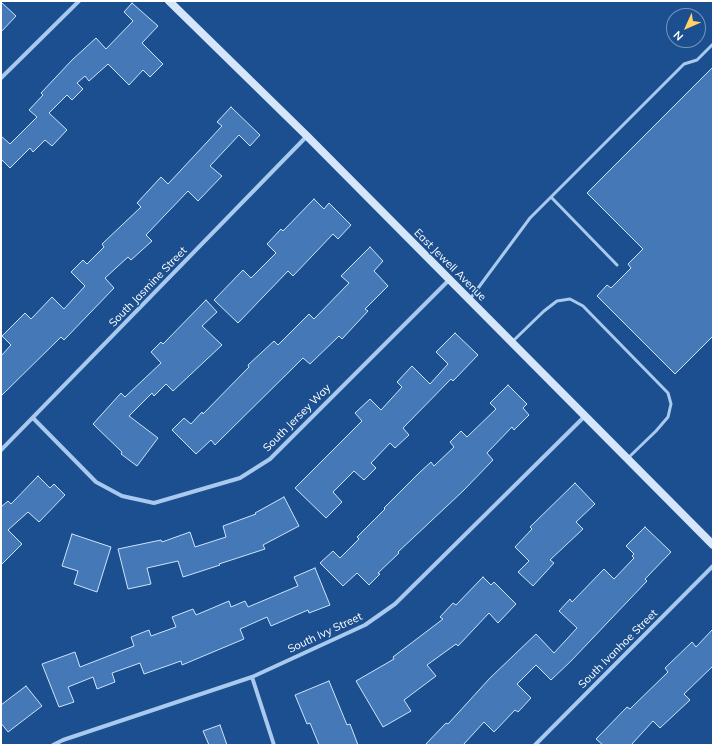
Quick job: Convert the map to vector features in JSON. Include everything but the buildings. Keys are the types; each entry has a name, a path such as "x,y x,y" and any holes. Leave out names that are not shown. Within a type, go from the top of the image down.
{"street":[{"path":"1,78 79,1"},
{"name":"East Jewell Avenue","path":"169,1 307,136 713,545"},
{"name":"South Jasmine Street","path":"1,450 307,136"},
{"name":"South Jersey Way","path":"33,418 96,482 122,496 154,503 240,478 270,458 449,280"},
{"name":"South Ivy Street","path":"53,745 63,740 252,677 365,625 395,604 585,416"},
{"name":"South Ivanhoe Street","path":"535,745 713,566"},
{"path":"252,677 274,745"}],"lane":[{"path":"469,300 530,218 684,64 697,60 713,44"},
{"path":"551,197 616,265"},
{"path":"512,343 544,311 557,301 570,299 583,306 668,393 671,404 668,417 656,431 627,458"}]}
